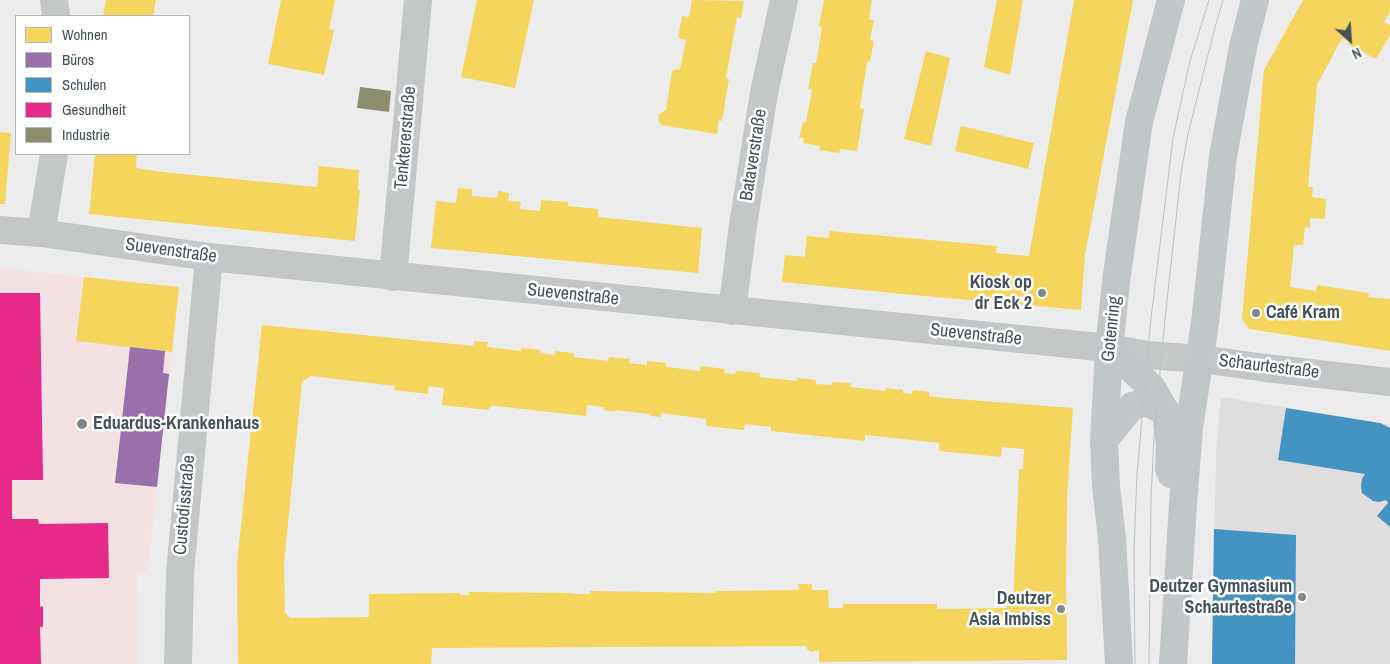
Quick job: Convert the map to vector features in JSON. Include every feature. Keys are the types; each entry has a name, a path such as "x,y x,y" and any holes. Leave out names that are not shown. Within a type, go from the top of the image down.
{"main road":[{"path":"1173,664 1189,428 1201,358 1223,156 1243,47 1255,0"},
{"name":"Gotenring","path":"1119,664 1104,440 1109,348 1139,122 1169,3"},
{"path":"1109,348 1152,388 1166,412 1170,445 1169,468 1183,504"},
{"path":"1104,440 1132,406 1148,402 1166,412"}],"street":[{"path":"54,0 56,15"},
{"name":"Tenktererstraße","path":"393,277 418,0"},
{"name":"Bataverstraße","path":"732,311 743,225 764,93 784,0"},
{"path":"1243,47 1270,0"},
{"path":"41,233 54,155"},
{"name":"Suevenstraße","path":"0,230 41,233 209,257 1109,348 1147,355"},
{"name":"Custodisstraße","path":"178,664 180,572 209,257"},
{"name":"Schaurtestraße","path":"1147,355 1201,358 1266,368 1390,382"}],"shaded area":[{"name":"Eduardus-Krankenhaus","path":"0,268 179,287 149,560 146,572 137,576 138,664 0,664"},
{"name":"Deutzer Gymnasium Schaurtestraße","path":"1221,397 1390,425 1390,664 1212,664 1216,453"}],"building: Wohnen":[{"path":"106,0 156,0 153,15 103,15"},
{"path":"281,0 335,0 329,29 334,30 324,75 268,64"},
{"path":"477,0 534,0 515,88 461,77"},
{"path":"692,0 744,1 741,18 737,17 726,78 729,79 722,121 719,120 717,134 661,125 658,120 659,114 666,110 672,71 680,70 686,40 678,38 682,16 689,17"},
{"path":"824,0 872,0 869,19 874,20 870,40 874,41 870,62 867,62 860,108 864,109 857,151 840,149 839,153 819,150 820,146 803,143 804,138 799,138 803,122 806,122 812,90 808,89 813,63 816,63 818,53 822,27 819,26"},
{"path":"997,0 1023,0 1010,75 984,67"},
{"path":"1074,0 1133,0 1085,255 1081,310 782,282 785,255 805,257 807,236 829,238 830,231 997,246 996,253 1029,256"},
{"path":"1303,0 1390,0 1390,12 1384,22 1390,25 1390,35 1376,59 1348,44 1349,42 1342,38 1317,85 1308,187 1313,187 1312,197 1326,199 1325,219 1310,218 1310,228 1305,227 1303,245 1294,245 1290,287 1316,291 1317,285 1369,293 1368,297 1390,299 1390,351 1249,329 1242,319 1264,70"},
{"path":"926,51 950,58 931,146 904,139"},
{"path":"961,126 1034,143 1028,169 955,151"},
{"path":"0,132 11,133 5,204 0,204"},
{"path":"95,155 137,155 136,168 162,172 317,187 319,166 359,170 358,190 360,190 355,241 89,214"},
{"path":"458,188 472,189 472,196 497,198 498,191 509,193 508,201 521,202 520,209 540,211 541,200 568,202 568,206 598,209 598,217 702,228 698,273 431,248 436,201 456,203"},
{"path":"84,277 179,287 172,352 76,341"},
{"path":"262,325 474,346 474,341 488,342 487,347 521,351 521,348 541,350 540,353 555,355 555,351 574,353 574,357 608,361 609,357 630,359 629,363 647,365 647,361 666,363 666,367 700,371 701,366 725,369 724,373 735,374 736,371 760,373 759,377 797,381 797,378 816,380 816,384 832,385 832,382 851,383 850,387 886,391 886,388 903,390 903,393 912,394 913,390 929,392 929,396 944,398 1073,408 1067,498 1067,660 819,662 819,650 811,652 806,646 432,648 431,664 238,664 237,564","holes":["311,376 395,386 394,390 428,394 429,386 444,388 442,405 488,410 492,405 586,416 587,405 604,407 603,410 615,412 615,410 661,417 661,413 706,419 706,426 744,430 745,424 771,427 771,431 865,441 865,435 939,443 939,451 1001,457 1002,447 1024,449 1023,469 1019,469 1013,605 1007,604 1007,608 937,609 937,604 843,604 843,608 829,608 828,590 812,590 812,584 798,584 799,590 715,591 715,593 590,591 590,594 469,592 469,595 460,595 460,593 369,594 369,617 290,618 285,612 284,564 302,382"]}],"building: Büros":[{"path":"130,347 165,351 163,373 169,374 157,487 115,483"}],"building: Schulen":[{"path":"1286,408 1380,423 1390,428 1390,527 1377,516 1388,503 1386,500 1373,501 1362,493 1362,479 1365,474 1278,460"},
{"path":"1214,529 1296,535 1295,664 1212,664"}],"building: Gesundheit":[{"path":"0,293 40,293 43,480 12,480 12,519 38,519 39,524 108,523 109,578 40,579 40,607 43,606 43,627 40,627 41,664 0,664"}],"building: Industrie":[{"path":"360,87 391,91 389,112 357,108"}],"tram line":[{"path":"1135,664 1134,549 1137,474 1151,318 1173,138 1190,61 1209,0"},
{"path":"1149,664 1151,499 1154,437 1181,173 1188,134 1223,0"}],"place":[{"name":"Kiosk op dr Eck 2","path":"1042,293"},
{"name":"Café Kram","path":"1256,313"},
{"name":"Eduardus-Krankenhaus","path":"82,424"},
{"name":"Deutzer Gymnasium Schaurtestraße","path":"1302,597"},
{"name":"Deutzer Asia Imbiss","path":"1061,609"}]}
